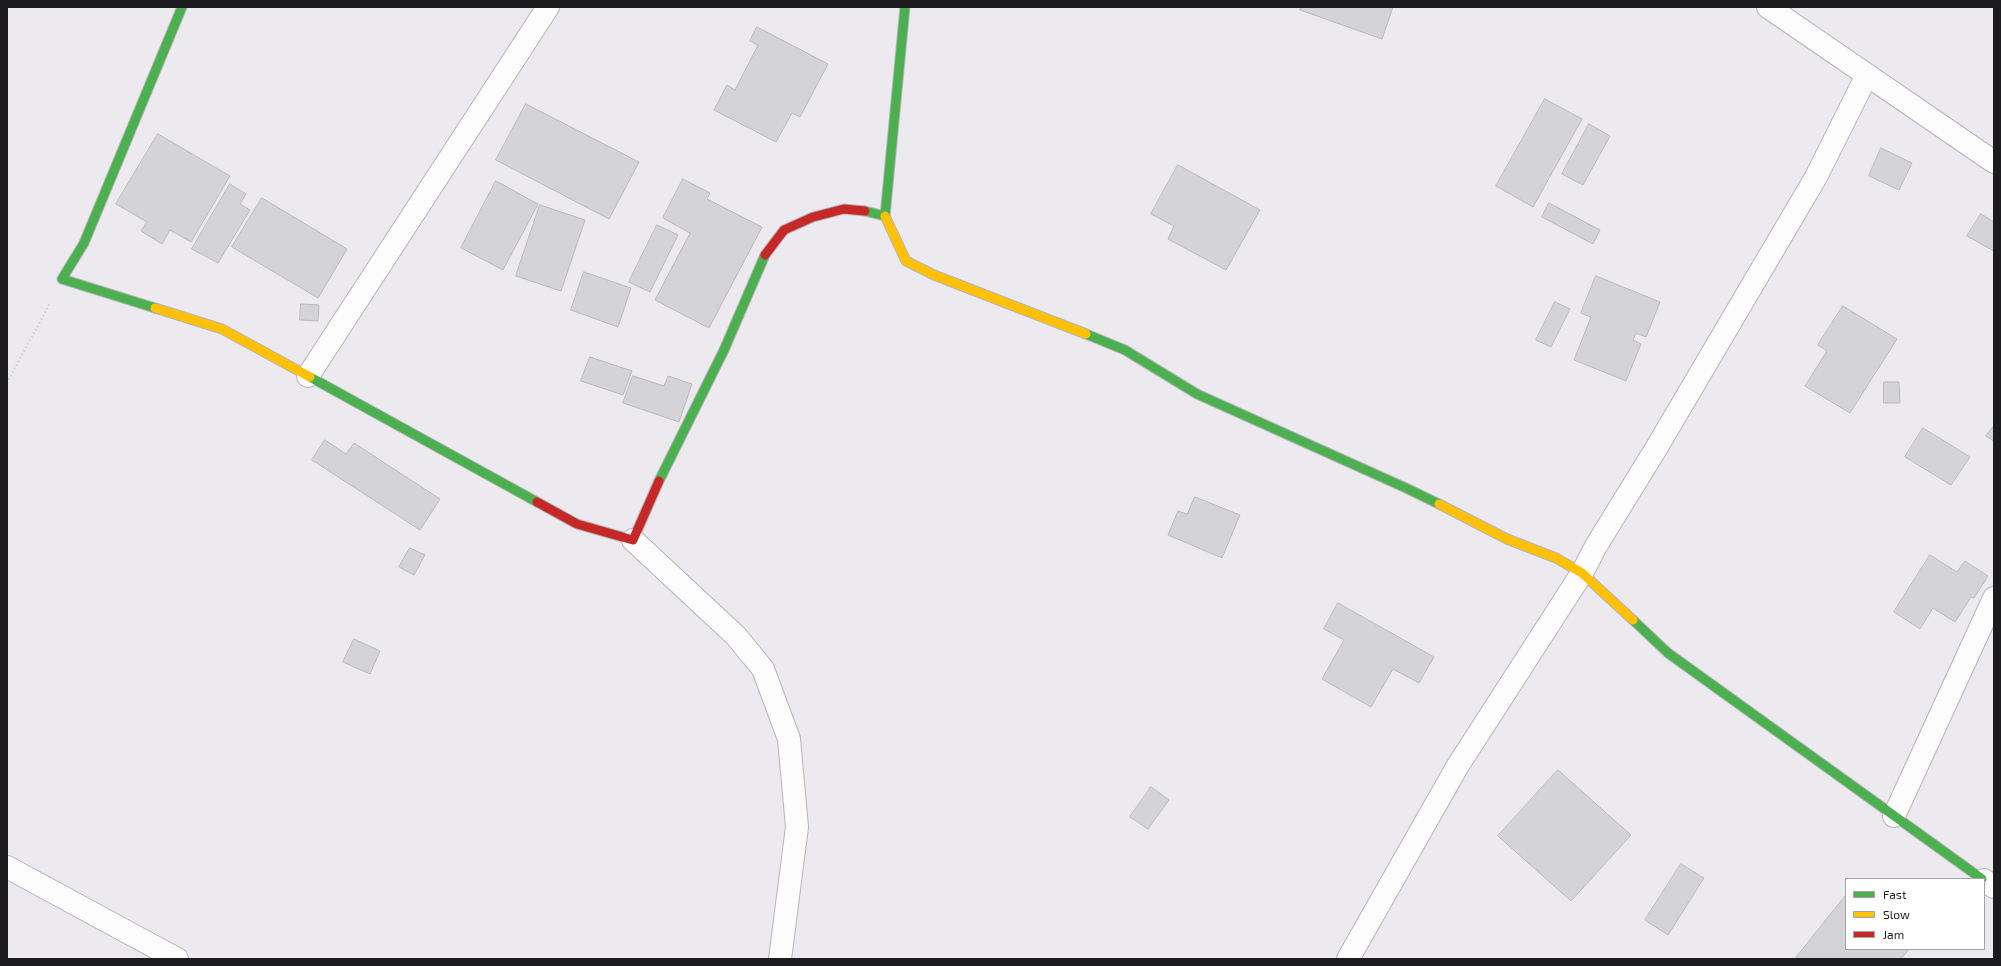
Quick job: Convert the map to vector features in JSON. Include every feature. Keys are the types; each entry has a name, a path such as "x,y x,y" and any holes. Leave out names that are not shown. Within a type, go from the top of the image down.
{"street":[{"path":"182,7 84,243 62,279 222,329 577,524 633,540 736,636 762,669 789,739 797,827 780,959"},
{"path":"308,376 548,7"},
{"path":"905,7 897,100 888,163 885,216 906,261 934,275 1001,300 1125,350 1197,394 1406,488 1507,539 1556,558 1582,573 1668,653 1980,878"},
{"path":"1768,7 1994,162"},
{"path":"1348,959 1457,767 1582,573 1596,546 1657,448 1816,177 1867,75"},
{"path":"633,540 647,506 724,350 763,258 784,230 813,218 844,209 867,211 885,216"},
{"path":"1894,816 1994,598"},
{"path":"7,867 177,959"},
{"path":"1985,881 1994,887"}],"path":[{"path":"7,384 62,279"}],"building":[{"path":"1302,7 1393,7 1382,39 1300,10"},
{"path":"757,27 828,64 800,117 792,113 776,142 714,110 727,85 735,90 758,45 750,41"},
{"path":"1545,99 1582,119 1533,207 1496,186"},
{"path":"526,104 639,162 609,219 496,160"},
{"path":"1589,124 1610,136 1583,185 1562,174"},
{"path":"158,134 230,176 191,242 170,230 162,244 141,231 147,222 116,204"},
{"path":"1881,148 1912,163 1899,190 1869,176"},
{"path":"1178,165 1260,210 1226,270 1168,239 1174,226 1151,214"},
{"path":"683,179 710,193 707,199 762,227 709,328 655,300 690,233 663,218"},
{"path":"496,181 538,204 503,270 461,248"},
{"path":"230,184 246,194 240,204 250,210 218,263 192,249"},
{"path":"262,198 347,249 318,298 232,247"},
{"path":"1549,203 1600,230 1593,244 1542,217"},
{"path":"540,205 585,220 561,291 516,276"},
{"path":"1981,214 1994,222 1994,251 1967,236"},
{"path":"657,225 678,235 650,292 629,282"},
{"path":"584,272 631,288 618,327 571,310"},
{"path":"1596,276 1660,302 1646,337 1636,333 1633,340 1641,344 1626,381 1574,360 1591,317 1581,313"},
{"path":"1555,302 1570,309 1551,347 1536,340"},
{"path":"301,304 319,305 318,321 300,320"},
{"path":"1843,306 1897,339 1850,413 1805,386 1827,351 1818,345"},
{"path":"590,357 632,371 623,395 581,381"},
{"path":"633,376 664,386 668,376 692,384 679,422 623,403"},
{"path":"1884,382 1899,382 1900,403 1884,403"},
{"path":"1994,426 1994,441 1986,436"},
{"path":"1923,428 1970,457 1951,485 1905,457"},
{"path":"325,440 346,454 354,443 440,499 420,530 312,460"},
{"path":"1195,497 1240,515 1222,558 1168,535 1178,511 1187,514"},
{"path":"410,548 425,555 414,575 399,567"},
{"path":"1930,555 1957,572 1965,561 1988,576 1974,598 1971,597 1955,622 1933,608 1920,629 1894,612"},
{"path":"1338,603 1434,657 1419,683 1393,669 1371,707 1322,679 1344,640 1324,629"},
{"path":"354,639 380,651 370,674 343,662"},
{"path":"1558,770 1631,835 1571,901 1498,836"},
{"path":"1151,787 1169,800 1148,829 1130,817"},
{"path":"1681,864 1704,878 1668,935 1645,920"},
{"path":"1845,896 1845,950 1908,950 1901,959 1795,959"}],"traffic: fast":[{"path":"155,308 62,279 84,243 182,7"},
{"path":"865,211 885,216 905,7"},
{"path":"659,481 724,350 765,255"},
{"path":"1086,334 1125,350 1197,394 1439,504"},
{"path":"310,377 537,502"},
{"path":"1633,620 1668,653 1981,878"}],"traffic: slow":[{"path":"885,216 906,261 934,275 1086,334"},
{"path":"155,308 222,329 310,377"},
{"path":"1439,504 1507,539 1556,558 1582,573 1633,620"}],"traffic: jam":[{"path":"765,255 784,230 813,217 844,209 865,211"},
{"path":"537,502 577,524 633,540 659,481"}]}
